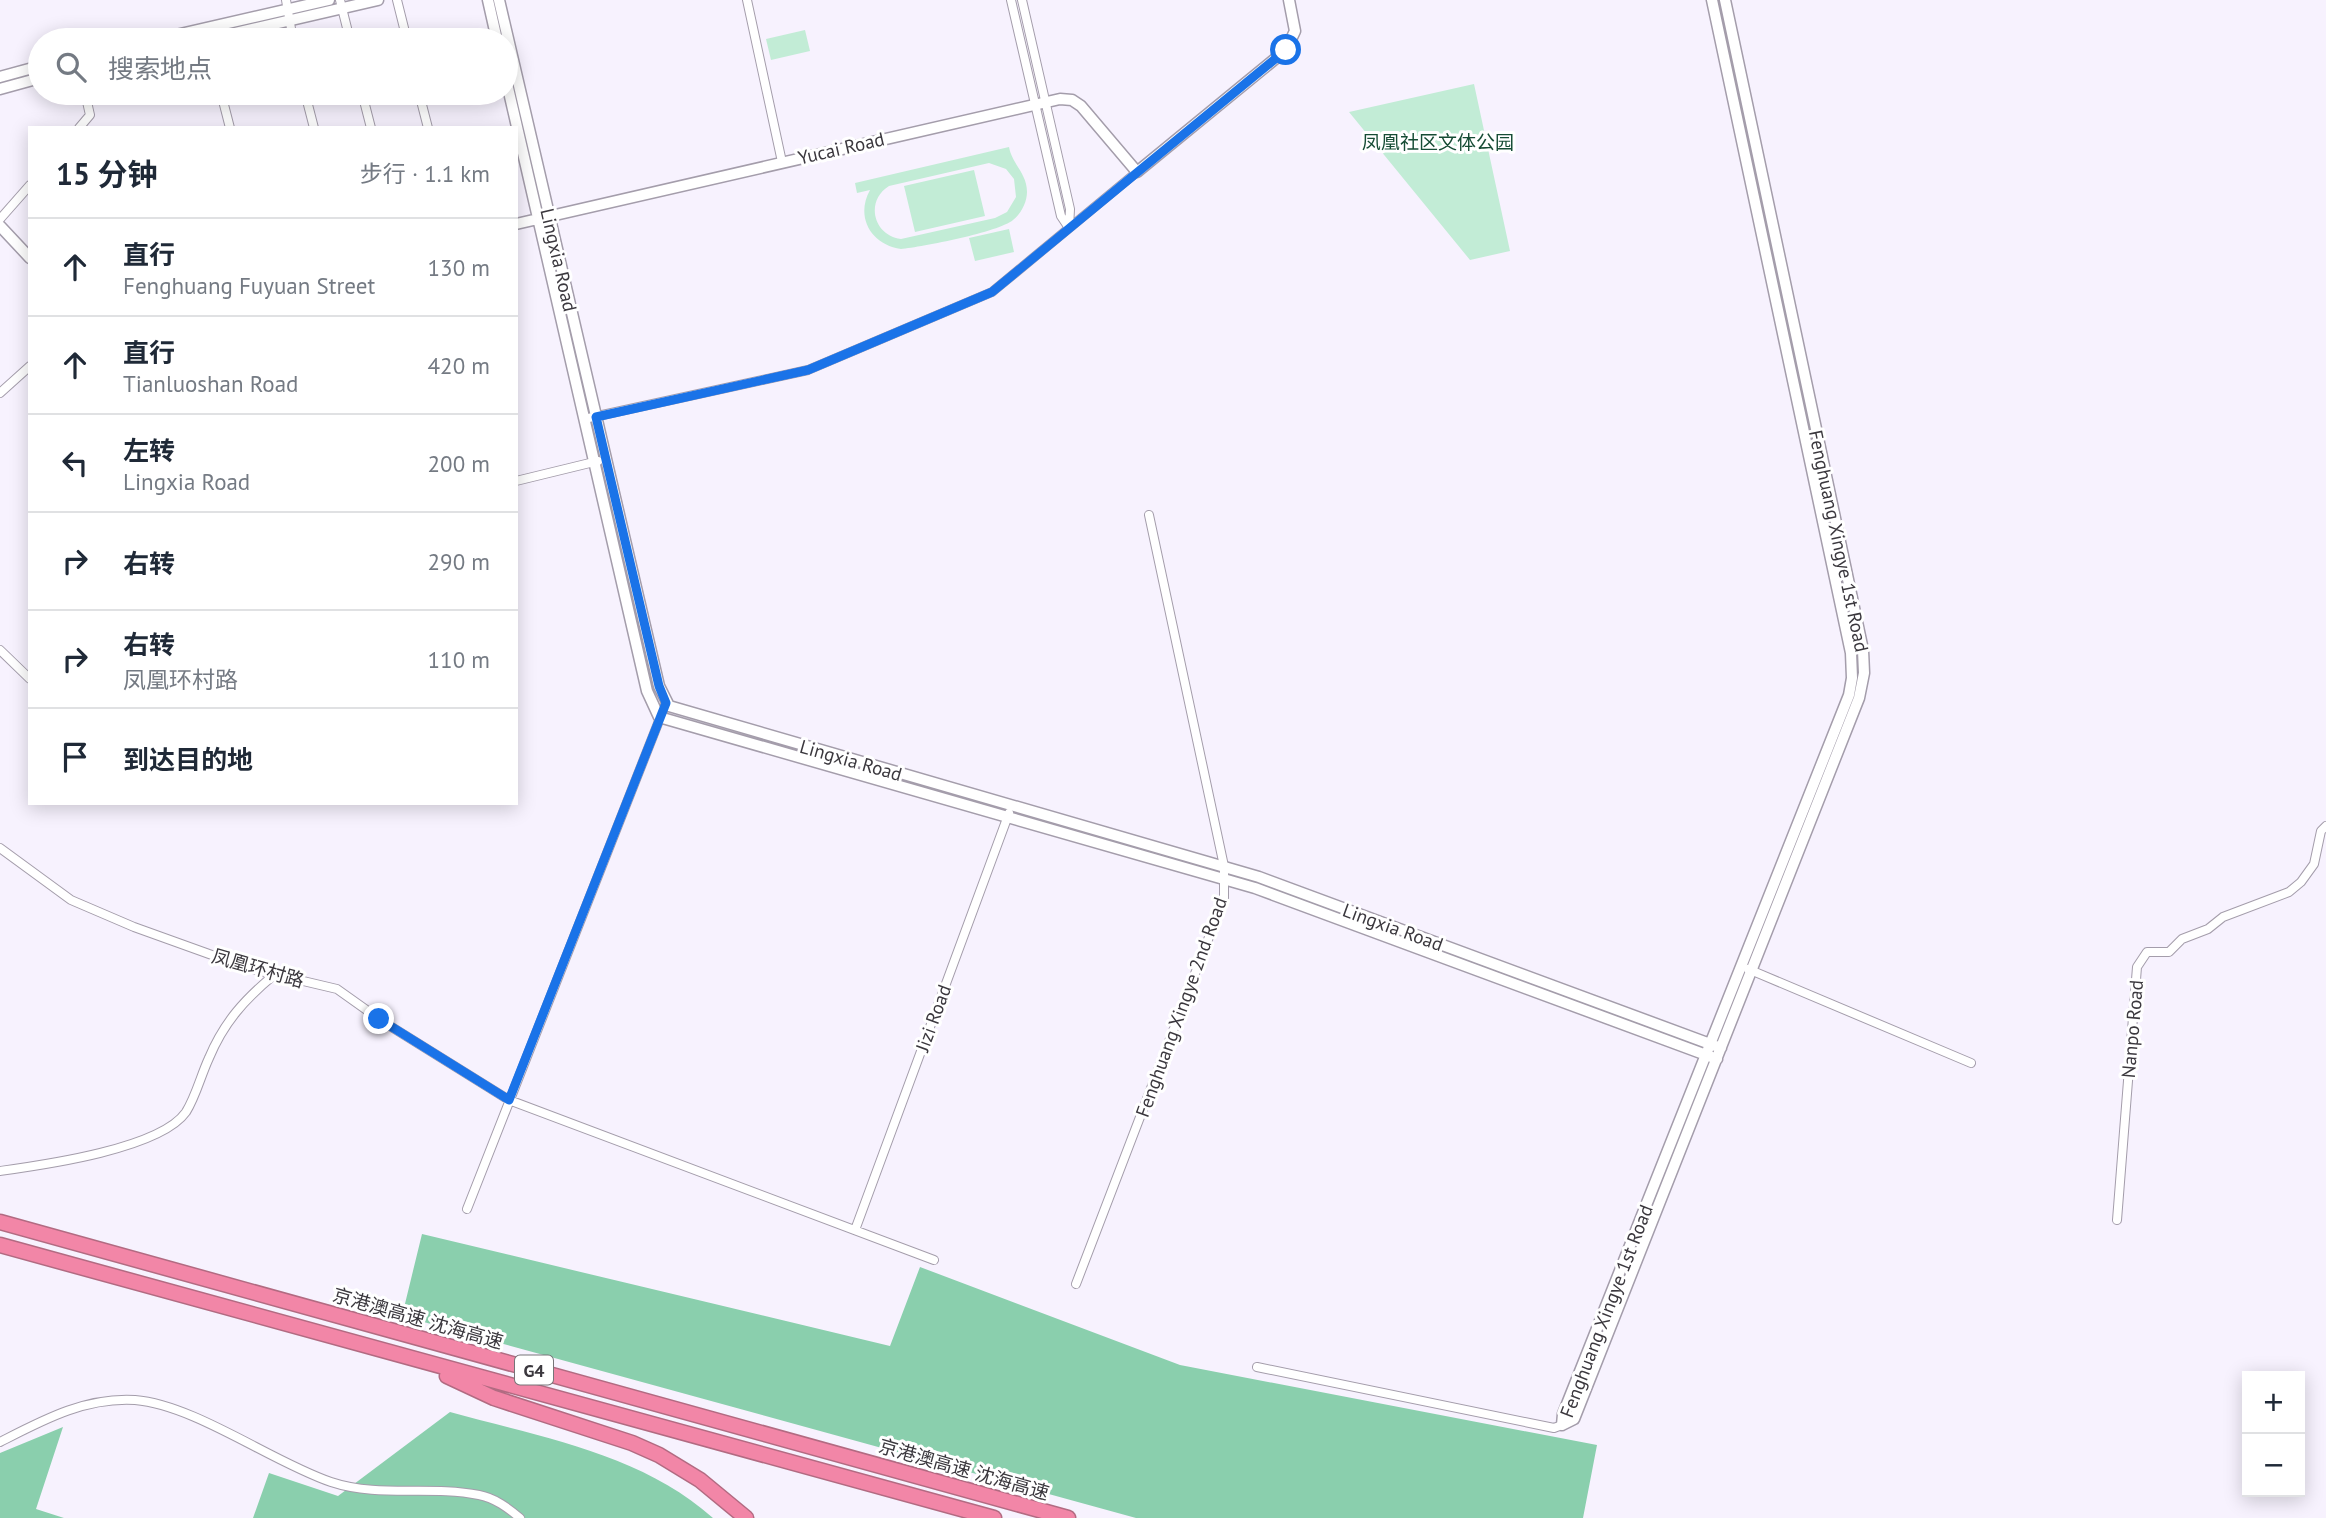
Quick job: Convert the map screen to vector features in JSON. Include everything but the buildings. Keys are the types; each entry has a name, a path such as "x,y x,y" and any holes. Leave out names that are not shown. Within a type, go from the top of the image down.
{"highway":[{"name":"京港澳高速 沈海高速","path":"0,1222 1068,1518"},
{"name":"京港澳高速 沈海高速","path":"0,1245 993,1518"},
{"path":"407,1358 494,1398 632,1443 659,1455 701,1480 746,1518"}],"street":[{"path":"234,28 287,10 329,0"},
{"path":"287,10 377,0"},
{"path":"397,0 404,28"},
{"path":"481,0 498,17"},
{"name":"Lingxia Road","path":"488,0 498,17 500,28"},
{"path":"498,17 501,0"},
{"path":"747,0 782,162"},
{"path":"1011,0 1040,103"},
{"path":"1022,0 1061,216 1069,228"},
{"path":"590,418 808,370 992,292 1286,50 1295,31 1289,0"},
{"name":"Fenghuang Xingye 1st Road","path":"1712,0 1852,670 1849,695 1747,969"},
{"name":"Fenghuang Xingye 1st Road","path":"1562,1425 1574,1419 1714,1052 1858,698 1864,664 1725,0"},
{"path":"341,4 347,28"},
{"path":"287,10 291,28"},
{"name":"Lingxia Road","path":"498,17 498,28"},
{"path":"0,77 28,69"},
{"path":"0,89 28,81"},
{"name":"Yucai Road","path":"518,223 1060,99 1077,103 1137,172"},
{"path":"81,126 90,116 88,105"},
{"path":"224,105 229,126"},
{"path":"308,105 313,126"},
{"path":"365,105 370,126"},
{"path":"422,105 427,126"},
{"name":"Lingxia Road","path":"513,105 543,217"},
{"name":"Lingxia Road","path":"518,105 590,418 594,462 647,691 651,706 659,717 1224,866 1714,1052"},
{"path":"0,219 28,187"},
{"path":"0,226 28,256"},
{"path":"0,393 28,368"},
{"name":"Lingxia Road","path":"590,418 606,459 659,686 666,703 681,712 1225,879 1714,1052"},
{"path":"518,481 606,459"},
{"name":"Fenghuang Xingye 2nd Road","path":"1076,1284 1222,907 1225,879 1149,515"},
{"path":"0,650 28,677"},
{"path":"467,1209 666,703"},
{"name":"Jizi Road","path":"855,1230 1010,811"},
{"name":"Nanpo Road","path":"2118,1220 2137,967 2141,957 2147,952 2169,952 2182,939 2208,929 2223,917 2288,892 2301,882 2314,864 2321,831 2326,826"},
{"name":"凤凰环村路","path":"0,848 71,900 134,927 274,975 337,989 382,1021 509,1100 934,1260"},
{"path":"1747,969 1971,1063"},
{"path":"0,1171 103,1152 177,1121 191,1103 228,1020 246,999 274,975"},
{"path":"1257,1367 1553,1428 1562,1425"},
{"path":"0,1442 82,1405 136,1400 190,1417 331,1482 368,1490 479,1495 502,1504 520,1518"}],"green space":[{"path":"805,30 810,51 771,60 766,39"},
{"name":"凤凰社区文体公园","path":"1474,84 1510,251 1470,260 1349,112"},
{"path":"1009,147 1025,179 1027,192 1021,211 1005,225 960,238 901,249 881,242 874,236 865,219 864,210 870,190 857,193 855,183","holes":["989,163 1006,169 1014,179 1016,197 1007,212 995,218 901,239 884,231 876,217 877,200 881,192 889,186"]},
{"path":"974,170 985,216 915,232 904,186"},
{"path":"1009,229 1014,252 975,261 969,238"},
{"path":"422,1234 890,1346 920,1267 1180,1365 1597,1445 1583,1518 1136,1518 402,1316"},
{"path":"450,1412 589,1450 622,1463 685,1496 713,1518 253,1518 269,1473 338,1496"},
{"path":"63,1427 36,1509 64,1518 0,1518 0,1453"}],"route":[{"path":"379,1019 509,1100 647,744 666,703 659,686 596,417 808,370 992,292 1286,50"}]}
